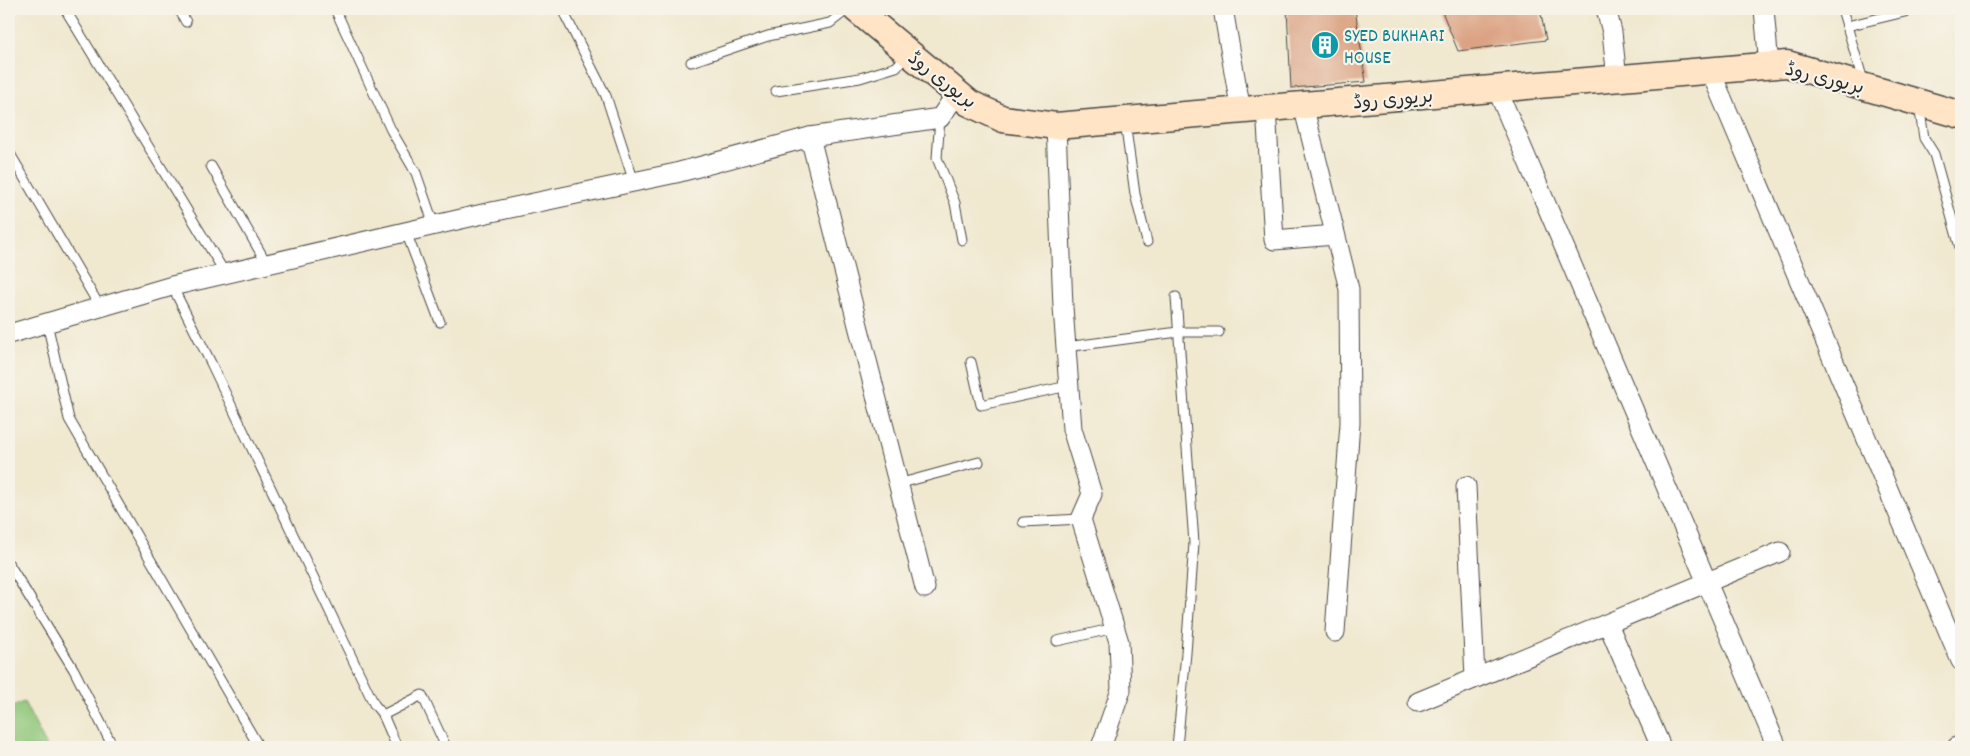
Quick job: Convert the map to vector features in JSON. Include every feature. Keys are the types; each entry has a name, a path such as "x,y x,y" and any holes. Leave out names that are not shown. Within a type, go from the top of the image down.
{"main road":[{"name":"بریوری روڈ","path":"856,9 969,103 1002,119 1056,126 1787,64 1961,115"}],"street":[{"path":"1224,9 1253,110 1274,240 1336,235"},
{"path":"1606,9 1612,32 1617,79"},
{"path":"1764,9 1769,66"},
{"path":"1710,70 1961,662"},
{"path":"1496,89 1777,747"},
{"path":"9,334 172,286 434,225 676,174 810,137 940,118 957,93"},
{"path":"1303,105 1349,289 1350,422 1335,632"},
{"path":"1056,126 1068,386 1072,428 1092,494 1081,519 1119,642 1121,690 1101,747"},
{"path":"810,137 925,588"},
{"path":"1466,486 1475,678"},
{"path":"1418,702 1780,552"},
{"path":"1608,624 1660,747"},
{"path":"1957,747 1961,746"}],"lane":[{"path":"65,9 225,274"},
{"path":"178,9 186,22"},
{"path":"335,9 391,130 416,173 434,225"},
{"path":"562,9 606,96 634,182"},
{"path":"691,62 768,36 830,23 848,9"},
{"path":"1842,9 1865,86"},
{"path":"1847,26 1918,9"},
{"path":"776,91 860,78 896,67 909,53"},
{"path":"1918,102 1924,138 1934,154 1961,251"},
{"path":"940,118 937,158 955,203 962,240"},
{"path":"1124,121 1135,194 1147,242"},
{"path":"9,152 100,308"},
{"path":"211,166 266,264"},
{"path":"406,232 440,322"},
{"path":"172,286 211,363 374,704 383,715 397,747"},
{"path":"1176,297 1194,543 1178,747"},
{"path":"47,323 69,419 259,747"},
{"path":"1066,347 1178,332 1219,332"},
{"path":"971,362 981,405 1068,386"},
{"path":"898,484 979,462"},
{"path":"1023,522 1081,519"},
{"path":"9,564 74,670 113,747"},
{"path":"1057,641 1115,628"},
{"path":"383,715 422,695 446,747"}],"green space":[{"path":"24,702 47,747 9,747 9,704 11,707"}],"building":[{"name":"SYED BUKHARI HOUSE","path":"1287,9 1355,9 1366,82 1291,88"},
{"name":"SYED BUKHARI HOUSE","path":"1441,9 1540,9 1546,40 1458,51"}],"place":[{"name":"SYED BUKHARI HOUSE","path":"1325,45"}]}
